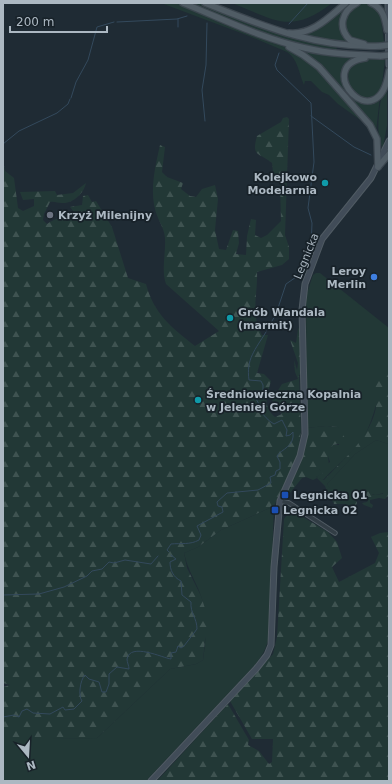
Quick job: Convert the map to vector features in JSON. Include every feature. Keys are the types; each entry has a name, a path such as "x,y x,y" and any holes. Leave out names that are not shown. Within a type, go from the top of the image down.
{"main road":[{"path":"183,3 291,45 324,52 381,56"},
{"path":"205,3 268,28 298,38 357,47 389,45"},
{"path":"268,28 291,33 308,31 316,27 346,3"},
{"path":"358,3 348,9 345,13 342,24 344,32 352,41 381,46"},
{"path":"371,3 378,6 382,12 387,30"},
{"path":"388,3 389,13 387,30 389,65"},
{"path":"265,36 297,51 315,63 367,121 377,139 378,167"},
{"path":"389,55 360,58 350,64 345,77 347,88 357,98 366,100 373,99 384,90 389,71"},
{"name":"Legnicka","path":"151,781 256,669 267,654 272,636 276,538 280,500 298,462 304,444 302,310 305,284 322,239 367,184 378,167 389,141"},
{"path":"378,167 389,154"}],"street":[{"path":"280,500 289,503 335,533"}],"green space":[{"path":"161,3 179,3 289,48 314,65 366,122 375,140 363,122 338,104 329,95 322,92 311,81 305,81 304,85 294,59 287,52"},
{"path":"188,3 201,3 282,35 337,47 336,52 299,45 266,34"},
{"path":"232,3 332,3 318,13 294,22 272,19"},
{"path":"349,3 354,3 345,10 341,20 352,43 342,44 298,35 320,26"},
{"path":"364,3 370,4 380,11 384,42 362,43 349,36 345,17 358,5"},
{"path":"298,49 356,57 349,63 344,85 348,93 357,100 380,96 376,132 371,124"},
{"path":"366,59 385,60 381,92 368,98 362,97 350,89 348,77 350,70 355,64"},
{"path":"387,89 387,126 383,147 378,131 379,115 382,96"},
{"path":"287,117 289,119 285,235 289,247 289,259 282,265 257,272 255,312 258,327 262,335 268,335 257,373 264,374 271,381 268,391 267,405 268,409 275,417 282,414 272,400 282,384 298,379 295,372 294,360 297,370 298,363 290,340 296,343 298,329 300,327 301,373 299,375 301,430 298,454 274,506 221,530 198,547 184,553 187,568 201,596 210,624 205,640 203,660 196,664 170,669 97,738 3,740 3,687 10,685 3,683 3,160 5,171 14,178 18,208 23,211 34,206 34,199 23,200 20,192 55,191 57,195 73,193 86,183 83,190 74,200 66,203 50,202 44,214 43,220 47,224 71,214 74,212 70,207 82,205 83,196 88,195 92,202 96,201 112,227 128,278 146,284 154,304 164,319 178,333 195,346 219,331 166,284 164,273 165,238 153,200 153,182 160,145 165,147 162,172 167,177 183,183 181,189 190,196 196,197 202,189 215,185 218,199 215,230 219,249 226,250 233,230 238,231 239,243 236,254 246,255 247,236 251,219 256,220 255,235 261,238 267,235 281,221 280,184 273,172 272,163 257,154 255,143 257,136 281,122 283,118"},
{"path":"320,273 389,328 389,373 385,373 368,429 361,442 323,480 316,477 322,473 319,469 330,462 327,453 333,445 339,445 338,427 326,426 307,428 306,296 313,275"},
{"path":"385,373 389,373 389,444 376,440 355,454 327,484 333,493 330,499 325,486 317,478 313,480 306,477 302,478 290,493 286,491 299,468 305,450 307,428 326,426 338,427 345,438 343,443 333,445 328,453 329,469 325,471 319,469 323,473 316,477 324,480 354,449 372,422 376,406 375,386 380,377"},
{"path":"376,440 389,444 389,492 375,495 364,494 347,498 334,497 327,484 355,454"},
{"path":"369,491 373,495 383,494 383,492 387,491 389,495 385,499 379,498 370,500 370,503 373,505 372,508 362,503 367,502 369,499 364,499 360,495 361,493"},
{"path":"352,496 355,497 357,503 353,508 347,506 346,508 346,504 334,504 332,500 334,497 348,498"},
{"path":"274,506 269,635 264,652 254,666 146,781 3,781 3,740 97,738 170,669 196,664 203,660 206,636 205,612 201,596 184,553 198,547 221,530"},
{"path":"291,510 328,532 337,542 342,558 332,567 339,582 375,563 379,553 371,537 380,533 389,532 389,781 157,781 228,704 249,740 248,745 259,751 269,764 272,762 273,739 252,739 230,701 273,654 277,637 284,519"}],"waterway":[{"path":"289,24 308,3"},
{"path":"117,22 177,19 187,16"},
{"path":"178,19 178,27"},
{"path":"71,98 76,82 88,60 97,27 114,22"},
{"path":"205,121 202,90 206,65 207,23"},
{"path":"267,330 276,314 286,284 302,273 311,249 312,223 308,208 314,162 311,103 277,70 275,65 279,53"},
{"path":"3,144 19,131 57,113 68,104 70,99"},
{"path":"311,116 354,147 371,155"},
{"path":"169,552 167,550 171,544 189,543 199,540 201,535 197,526 223,512 222,507 218,506 217,502 227,493 258,490 271,483 270,477 275,475 276,471 280,469 280,462 277,456 290,444 292,441 293,432 286,436 287,430 282,420 274,424 259,410 260,406 255,397 263,391 263,385 261,381 249,380 248,373 252,355 266,332"},
{"path":"3,717 14,715 19,717 22,711 27,709 33,713 50,714 63,707 65,710 74,709 82,701 80,696 80,688 85,675 89,679 99,682 102,692 106,692 109,684 109,674 117,667 129,669 127,659 129,654 134,652 147,652 171,659 171,653 176,652 178,646 181,648 184,646 197,629 191,602 182,595 181,581 171,570 170,562 176,559 171,555"},
{"path":"3,595 39,594 64,587 87,576 92,571 102,569 109,562 114,563 125,560 151,564 158,556"}],"place":[{"name":"Kolejkowo Modelarnia","path":"325,183"},
{"name":"Krzyż Milenijny","path":"50,215"},
{"name":"Leroy Merlin","path":"374,277"},
{"name":"Grób Wandala (marmit)","path":"230,318"},
{"name":"Średniowieczna Kopalnia w Jeleniej Górze","path":"198,400"},
{"name":"Legnicka 01","path":"285,495"},
{"name":"Legnicka 02","path":"275,510"}]}
